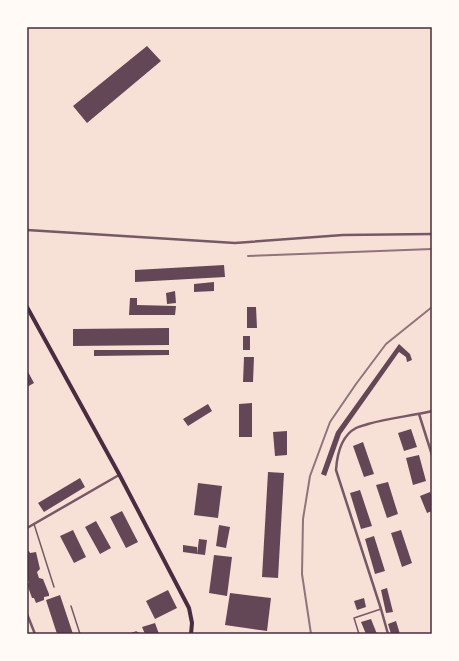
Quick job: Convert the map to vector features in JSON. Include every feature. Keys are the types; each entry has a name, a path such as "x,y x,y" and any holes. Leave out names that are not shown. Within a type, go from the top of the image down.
{"main road":[{"path":"27,307 119,474 189,608 192,623 191,634"}],"street":[{"path":"27,230 235,243 343,235 432,234"},
{"path":"388,634 336,470 337,458 347,436 356,428 388,419 432,411"},
{"path":"419,414 432,455"},
{"path":"27,527 119,474"},
{"path":"27,614 35,634"}],"lane":[{"path":"34,524 54,587"},
{"path":"71,606 80,634"},
{"path":"359,634 354,618 381,609"},
{"path":"130,634 136,632 140,634"}],"building":[{"path":"147,46 161,61 87,123 73,106"},
{"path":"224,265 225,277 135,282 135,270"},
{"path":"214,282 214,291 194,292 194,284"},
{"path":"175,291 176,303 167,304 166,293"},
{"path":"130,298 137,298 137,305 176,306 175,315 129,315"},
{"path":"247,307 256,307 257,328 247,328"},
{"path":"169,328 169,345 73,346 73,329"},
{"path":"243,336 250,336 250,350 243,350"},
{"path":"399,344 410,354 412,360 407,362 406,357 399,352 341,434 326,476 321,474 336,432"},
{"path":"94,350 169,350 169,355 94,356"},
{"path":"244,357 254,357 253,382 243,382"},
{"path":"27,370 34,383 27,387"},
{"path":"252,403 252,437 239,437 239,404"},
{"path":"208,404 212,411 188,426 183,419"},
{"path":"411,429 417,447 404,451 398,433"},
{"path":"287,431 287,455 275,456 273,432"},
{"path":"363,442 374,474 364,477 353,446"},
{"path":"419,455 426,481 413,485 406,458"},
{"path":"268,472 284,473 278,578 262,577"},
{"path":"80,478 85,487 44,512 38,503"},
{"path":"388,482 398,514 387,518 376,485"},
{"path":"198,483 222,486 218,518 194,515"},
{"path":"360,490 372,526 361,529 350,493"},
{"path":"430,492 432,497 432,511 427,513 420,496"},
{"path":"122,511 138,542 126,548 110,517"},
{"path":"96,521 111,548 100,554 85,527"},
{"path":"219,525 230,527 226,548 216,546"},
{"path":"73,530 86,557 74,563 60,536"},
{"path":"401,530 412,563 402,567 391,533"},
{"path":"374,536 385,571 375,574 365,539"},
{"path":"199,539 207,540 205,555 197,554"},
{"path":"183,545 197,547 197,554 183,552"},
{"path":"27,551 30,553 36,552 40,569 37,572 39,578 43,579 49,594 49,596 44,597 44,600 36,603 34,598 32,598 27,584 29,583 27,576"},
{"path":"214,555 232,557 227,596 209,593"},
{"path":"387,588 393,612 386,613 381,590"},
{"path":"168,590 177,608 155,619 146,601"},
{"path":"230,593 271,598 267,631 225,625"},
{"path":"60,595 73,634 57,634 46,600"},
{"path":"364,598 366,607 357,610 354,601"},
{"path":"371,619 377,634 366,634 361,622"},
{"path":"396,621 400,634 391,634 388,624"},
{"path":"155,623 159,634 145,634 142,627"}],"railway":[{"path":"248,256 432,249"},
{"path":"311,634 302,574 303,519 310,476 330,422 356,384 386,344 432,307"}]}
